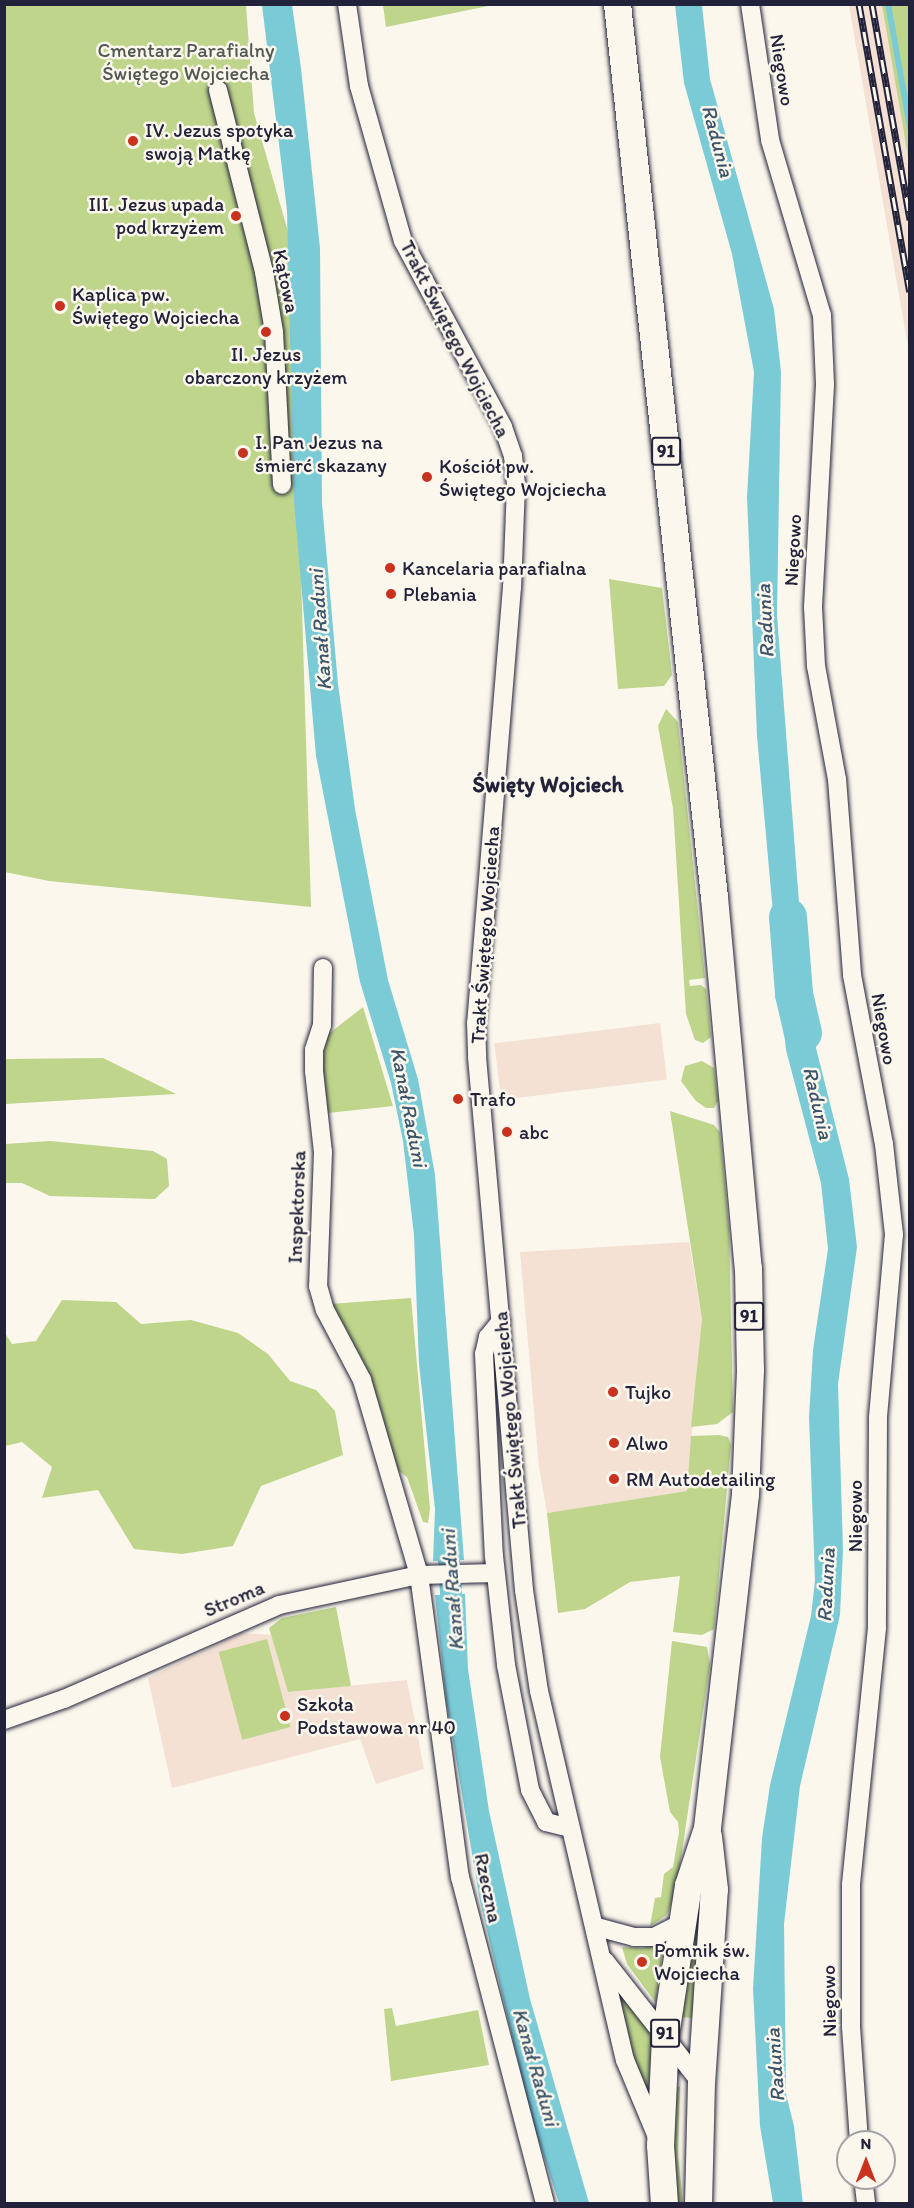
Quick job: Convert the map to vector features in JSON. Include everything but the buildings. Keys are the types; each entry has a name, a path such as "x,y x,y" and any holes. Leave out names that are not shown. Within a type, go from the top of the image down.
{"main road":[{"name":"Trakt Świętego Wojciecha","path":"617,4 714,897 748,1269 750,1370 745,1494 707,1828 688,1885 665,2036 660,2145 664,2204"},
{"name":"Trakt Świętego Wojciecha","path":"698,2204 700,2083 714,1889 707,1828"}],"street":[{"name":"Trakt Świętego Wojciecha","path":"347,4 359,86 403,241 503,427 514,466 512,587 476,1023 524,1590 539,1691 570,1828 605,1960 606,1986 626,2060 660,2145"},
{"name":"Niegowo","path":"750,4 770,140 822,315 825,384 813,596 816,666 837,779 852,975 884,1144 894,1234 878,1418 877,1628 851,1885 851,2027 858,2130"},
{"name":"Kątowa","path":"218,90 264,272 274,332 282,485"},
{"name":"Inspektorska","path":"323,968 322,1025 314,1050 315,1092 323,1152 318,1286 325,1310 362,1380 424,1575"},
{"path":"501,1320 488,1337 484,1354 495,1572 506,1665 530,1790 546,1822 570,1828"},
{"name":"Stroma","path":"4,1720 64,1699 258,1611 424,1575 495,1572"},
{"name":"Rzeczna","path":"424,1575 460,1877 544,2204"},
{"path":"597,1927 634,1937 654,1937 682,1923"},
{"name":"Trakt Świętego Wojciecha","path":"605,1960 700,2083"}],"shaded area":[{"path":"849,5 909,5 909,353"},
{"path":"660,1023 667,1080 501,1100 494,1043"},
{"path":"689,1242 702,1319 687,1491 547,1513 539,1467 520,1252"},
{"name":"Szkoła Podstawowa nr 40","path":"241,1633 271,1635 289,1692 407,1680 424,1769 376,1784 360,1739 172,1788 148,1678"}],"green space":[{"path":"383,4 493,5 386,27"},
{"name":"Cmentarz Parafialny Świętego Wojciecha","path":"4,5 246,5 254,113 291,242 311,907 49,881 5,872"},
{"path":"882,5 909,5 909,163 903,127"},
{"path":"609,579 662,588 672,675 664,686 618,689"},
{"path":"666,709 678,722 705,978 689,980 690,986 701,985 706,989 711,1037 703,1043 695,1040 686,1014 673,808 658,726"},
{"path":"363,1007 393,1106 328,1113 321,1076 326,1036"},
{"path":"103,1058 176,1094 5,1104 5,1059"},
{"path":"702,1061 714,1068 718,1101 714,1108 706,1108 696,1101 681,1081 685,1066"},
{"path":"670,1111 714,1125 720,1132 729,1229 733,1412 717,1424 691,1427 702,1319"},
{"path":"50,1141 153,1151 167,1159 169,1186 155,1199 50,1196 22,1183 5,1183 5,1144"},
{"path":"411,1298 430,1509 428,1523 423,1522 407,1477 396,1469 330,1304"},
{"path":"62,1300 116,1302 141,1324 191,1320 238,1333 268,1354 290,1381 316,1390 335,1411 343,1455 261,1486 233,1546 182,1554 134,1549 98,1490 42,1498 52,1467 22,1442 5,1446 5,1333 12,1344 36,1341"},
{"path":"691,1436 728,1437 731,1445 714,1629 702,1635 673,1632 680,1576 630,1582 585,1609 558,1613 547,1513 687,1491"},
{"path":"336,1607 351,1686 288,1692 269,1628 282,1618"},
{"path":"267,1639 291,1727 242,1740 219,1652"},
{"path":"672,1641 707,1647 710,1665 676,1891 667,1915 650,1926 655,1898 661,1897 664,1874 673,1867 679,1832 678,1822 670,1812 660,1757"},
{"path":"704,1860 693,2018 681,2017"},
{"path":"664,1941 656,2003 627,1964 622,1947 643,1948"},
{"path":"614,1986 654,2036 647,2098 625,2028"},
{"path":"392,2008 396,2026 478,2010 489,2065 391,2081 384,2009"},
{"path":"680,2086 678,2155 683,2203 676,2203 672,2154 672,2090"}],"water":[{"path":"262,5 292,5 301,68 320,248 322,503 338,684 355,809 388,980 418,1079 435,1175 464,1560 433,1561 435,1509 419,1364 414,1235 403,1141 391,1083 360,982 316,756 294,501 287,210"},
{"path":"675,5 702,5 710,79 774,309 781,372 777,615 804,968 778,968 757,736 747,497 754,372 732,254 684,83"},
{"path":"779,983 806,983 816,1048 849,1179 857,1247 838,1384 843,1550 840,1615 800,1786 784,1924 786,2094 794,2126 803,2204 773,2203 760,2126 753,1989 762,1838 770,1785 811,1616 815,1580 809,1417 813,1350 828,1249 821,1183 786,1050"},
{"path":"465,1594 468,1669 489,1811 530,1999 589,2203 559,2203 532,2120 480,1901 446,1699 435,1595"}],"waterway":[{"path":"888,4 910,127"},
{"name":"Radunia","path":"788,917 794,994 803,1033"},
{"name":"Kanał Raduni","path":"447,1529 453,1625"}],"railway":[{"path":"859,4 910,292"},
{"path":"872,4 910,220"}],"place":[{"name":"IV. Jezus spotyka swoją Matkę","path":"133,141"},
{"name":"III. Jezus upada pod krzyżem","path":"236,216"},
{"name":"Kaplica pw. Świętego Wojciecha","path":"60,306"},
{"name":"II. Jezus obarczony krzyżem","path":"266,332"},
{"name":"I. Pan Jezus na śmierć skazany","path":"243,453"},
{"name":"Kościół pw. Świętego Wojciecha","path":"427,477"},
{"name":"Kancelaria parafialna","path":"390,568"},
{"name":"Plebania","path":"391,594"},
{"name":"Trafo","path":"458,1099"},
{"name":"abc","path":"507,1132"},
{"name":"Tujko","path":"613,1392"},
{"name":"Alwo","path":"614,1443"},
{"name":"RM Autodetailing","path":"614,1479"},
{"name":"Szkoła Podstawowa nr 40","path":"285,1716"},
{"name":"Pomnik św. Wojciecha","path":"642,1962"}],"district":[{"name":"Święty Wojciech","path":"548,785"}]}
